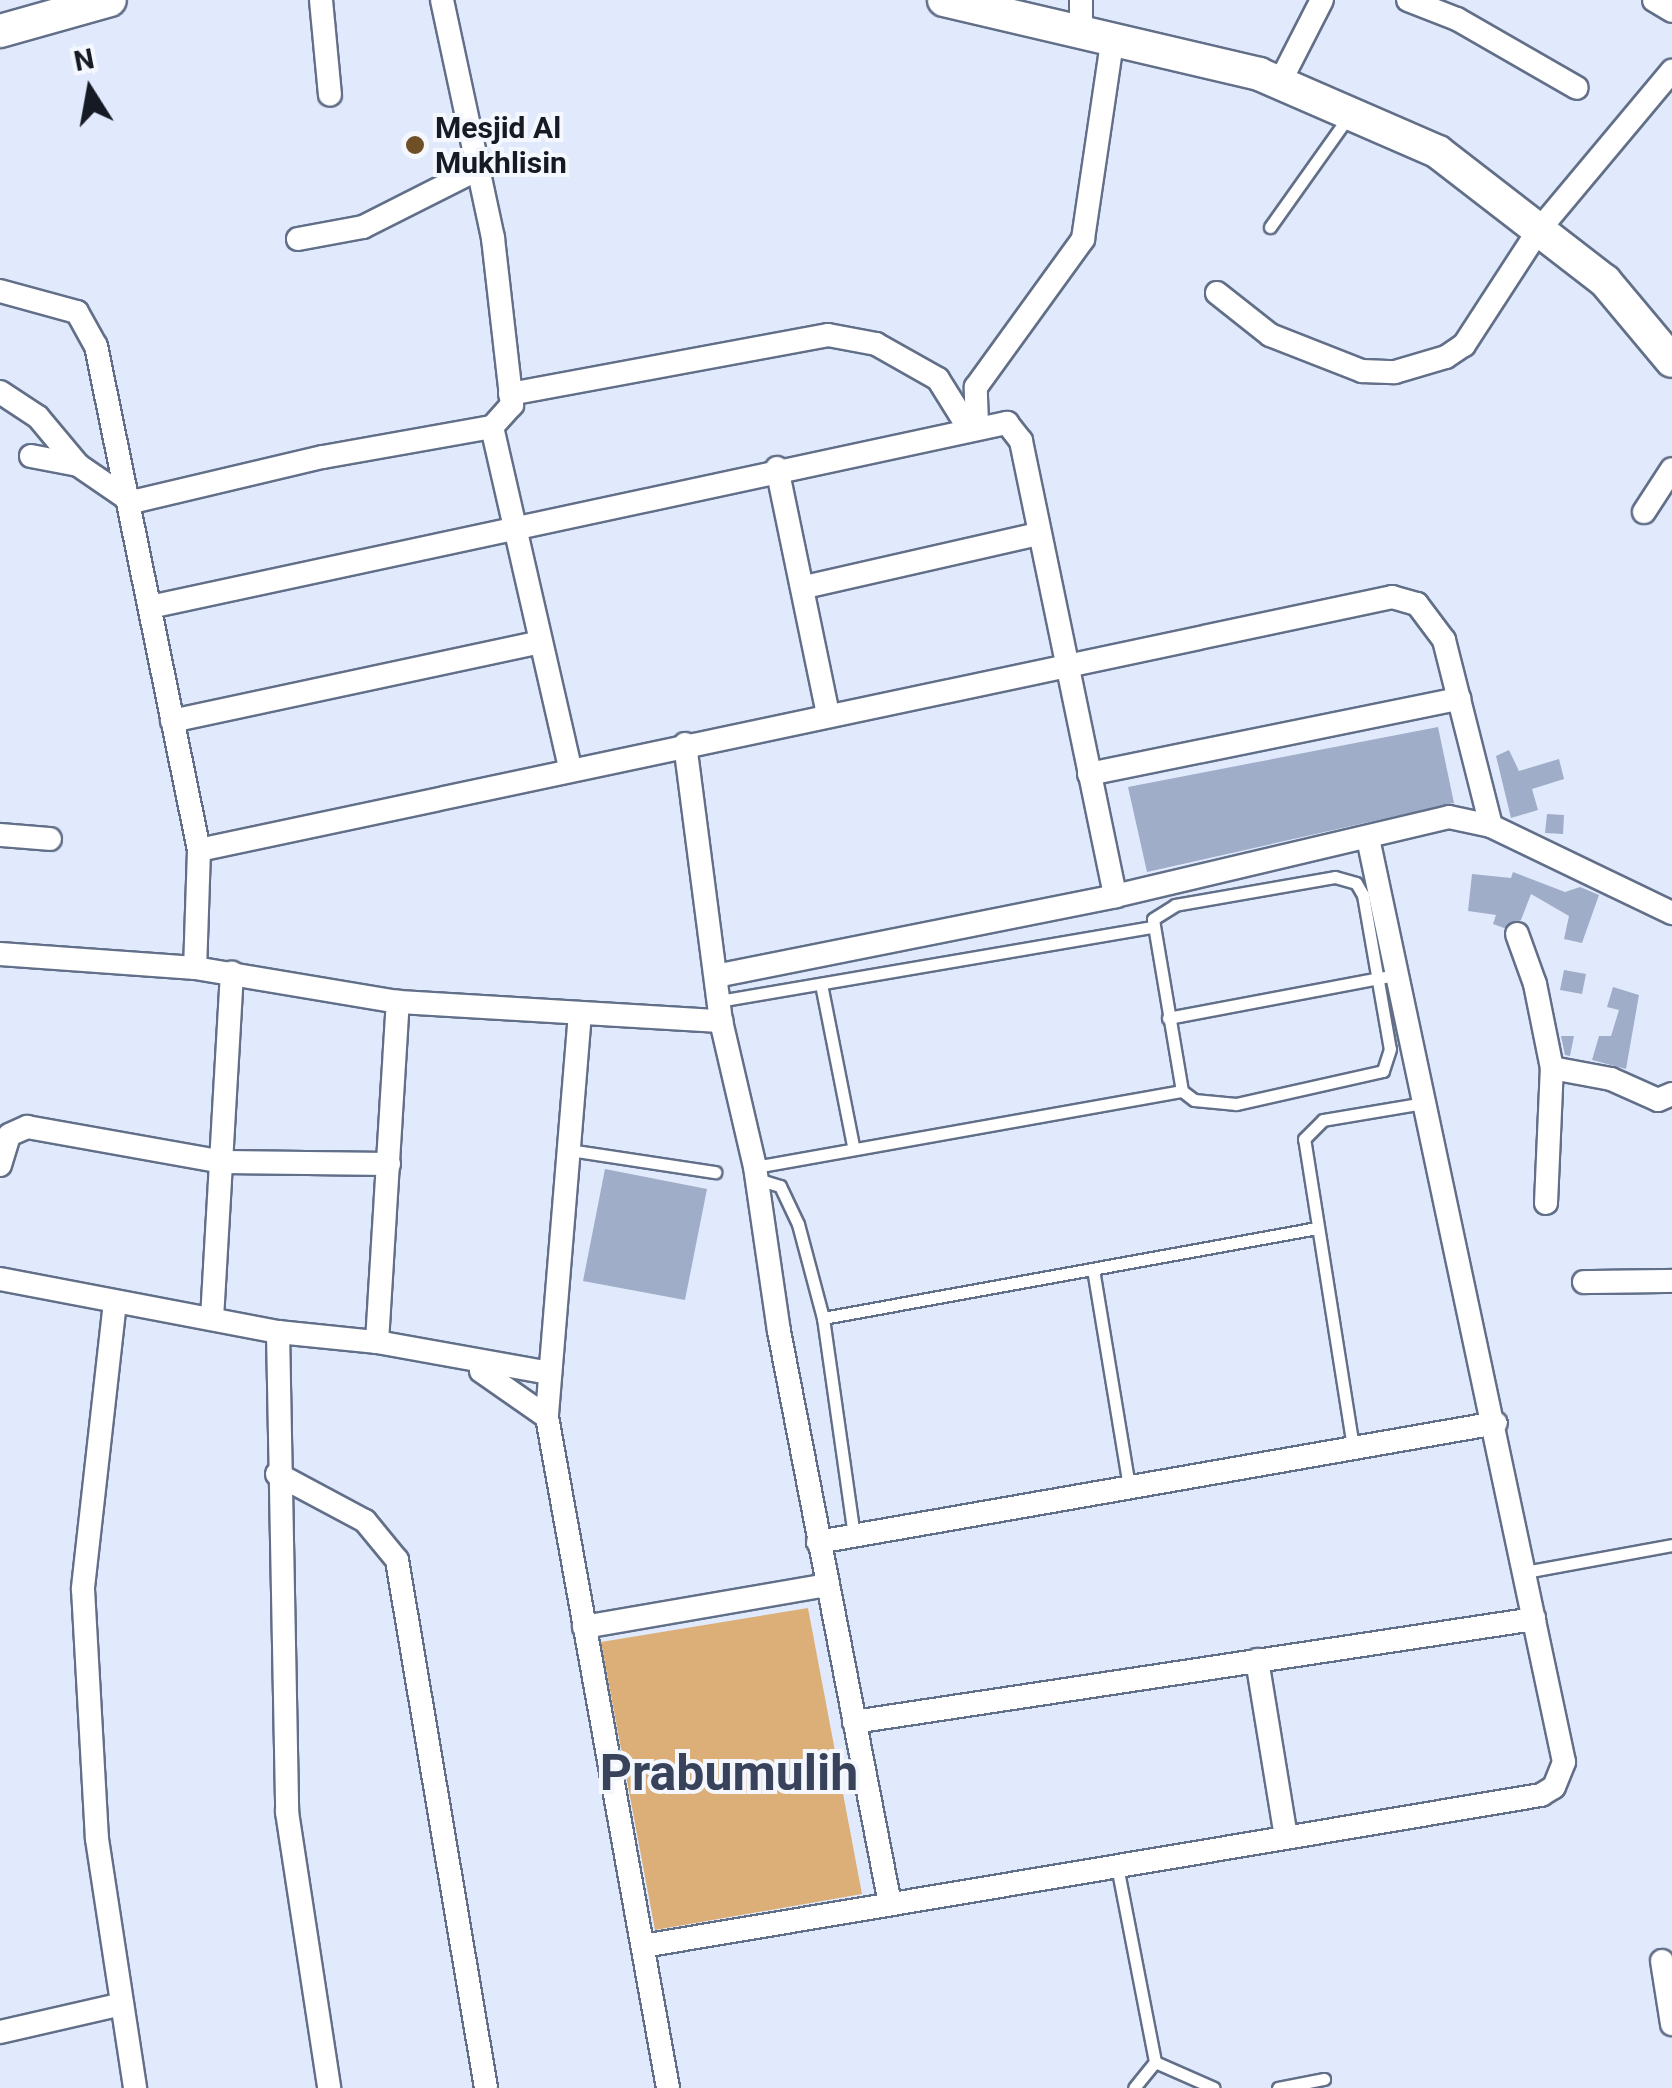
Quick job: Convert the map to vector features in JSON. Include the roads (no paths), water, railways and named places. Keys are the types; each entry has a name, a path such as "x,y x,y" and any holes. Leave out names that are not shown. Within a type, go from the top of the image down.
{"street":[{"path":"0,31 110,0"},
{"path":"321,0 330,94"},
{"path":"0,392 38,417 78,465 132,502 323,457 492,428 512,405 493,238 442,0"},
{"path":"944,0 1091,22 1280,82 1438,152 1604,281 1672,361"},
{"path":"1280,82 1322,0"},
{"path":"1408,0 1457,19 1576,88"},
{"path":"1654,0 1672,11"},
{"path":"972,426 976,387 1083,239 1091,22"},
{"path":"1217,293 1270,335 1362,372 1395,372 1446,357 1464,345 1538,231 1672,71"},
{"path":"298,239 363,227 478,169"},
{"path":"0,290 77,312 90,330 132,502 198,850 195,968"},
{"path":"510,394 828,336 876,344 928,373 956,401 972,426"},
{"path":"150,607 972,426 1007,423 1018,434 1115,896"},
{"path":"492,428 518,524 570,768"},
{"path":"30,456 78,465"},
{"path":"777,468 805,586 828,715"},
{"path":"1644,512 1672,469"},
{"path":"805,586 1039,534"},
{"path":"198,850 684,744 1069,669 1392,597 1431,616 1459,699 1491,826"},
{"path":"172,721 542,642"},
{"path":"1089,774 1459,699"},
{"path":"684,744 720,1011 756,1173 818,1542 890,1904"},
{"path":"716,976 1115,896 1448,817 1491,826 1672,913"},
{"path":"0,835 50,839"},
{"path":"643,1946 1541,1795 1554,1787 1564,1762 1496,1424 1424,1103 1387,977 1368,838"},
{"path":"1516,934 1535,984 1552,1068 1546,1203"},
{"path":"0,954 195,968 398,1002 580,1013 720,1011"},
{"path":"212,1319 232,973"},
{"path":"377,1342 398,1002"},
{"path":"580,1013 547,1417 668,2088"},
{"path":"1552,1068 1611,1079 1658,1100 1672,1094"},
{"path":"0,1165 9,1135 27,1127 224,1162 390,1164"},
{"path":"0,1279 278,1332 377,1342 465,1362 550,1373"},
{"path":"1584,1282 1672,1282"},
{"path":"116,1302 84,1589 97,1839 135,2088"},
{"path":"278,1332 276,1474 288,1812 329,2088"},
{"path":"465,1362 547,1417"},
{"path":"818,1542 1496,1424"},
{"path":"276,1474 366,1520 396,1560 486,2088"},
{"path":"584,1627 826,1585"},
{"path":"854,1722 1534,1618"},
{"path":"1256,1660 1286,1837"},
{"path":"1662,1961 1672,2024"},
{"path":"0,2032 122,2004"}],"lane":[{"path":"1270,227 1351,113"},
{"path":"756,1173 852,1146 1182,1091 1223,1105 1375,1076 1390,1050 1387,977 1362,895 1346,878 1175,905 1157,913 1153,927 1182,1091"},
{"path":"720,1011 821,984 1153,927"},
{"path":"1168,1018 1387,977"},
{"path":"821,984 852,1146"},
{"path":"1353,1447 1304,1139 1311,1127 1424,1103"},
{"path":"569,1150 714,1172"},
{"path":"756,1173 772,1181 789,1200 823,1318 854,1536"},
{"path":"823,1318 1318,1228"},
{"path":"1092,1269 1129,1487"},
{"path":"1525,1572 1672,1545"},
{"path":"1117,1866 1155,2062 1134,2088"},
{"path":"1155,2062 1214,2088"},
{"path":"1278,2088 1324,2079"}],"place":[{"name":"Mesjid Al Mukhlisin","path":"415,145"}],"district":[{"name":"Prabumulih","path":"729,1774"}]}
